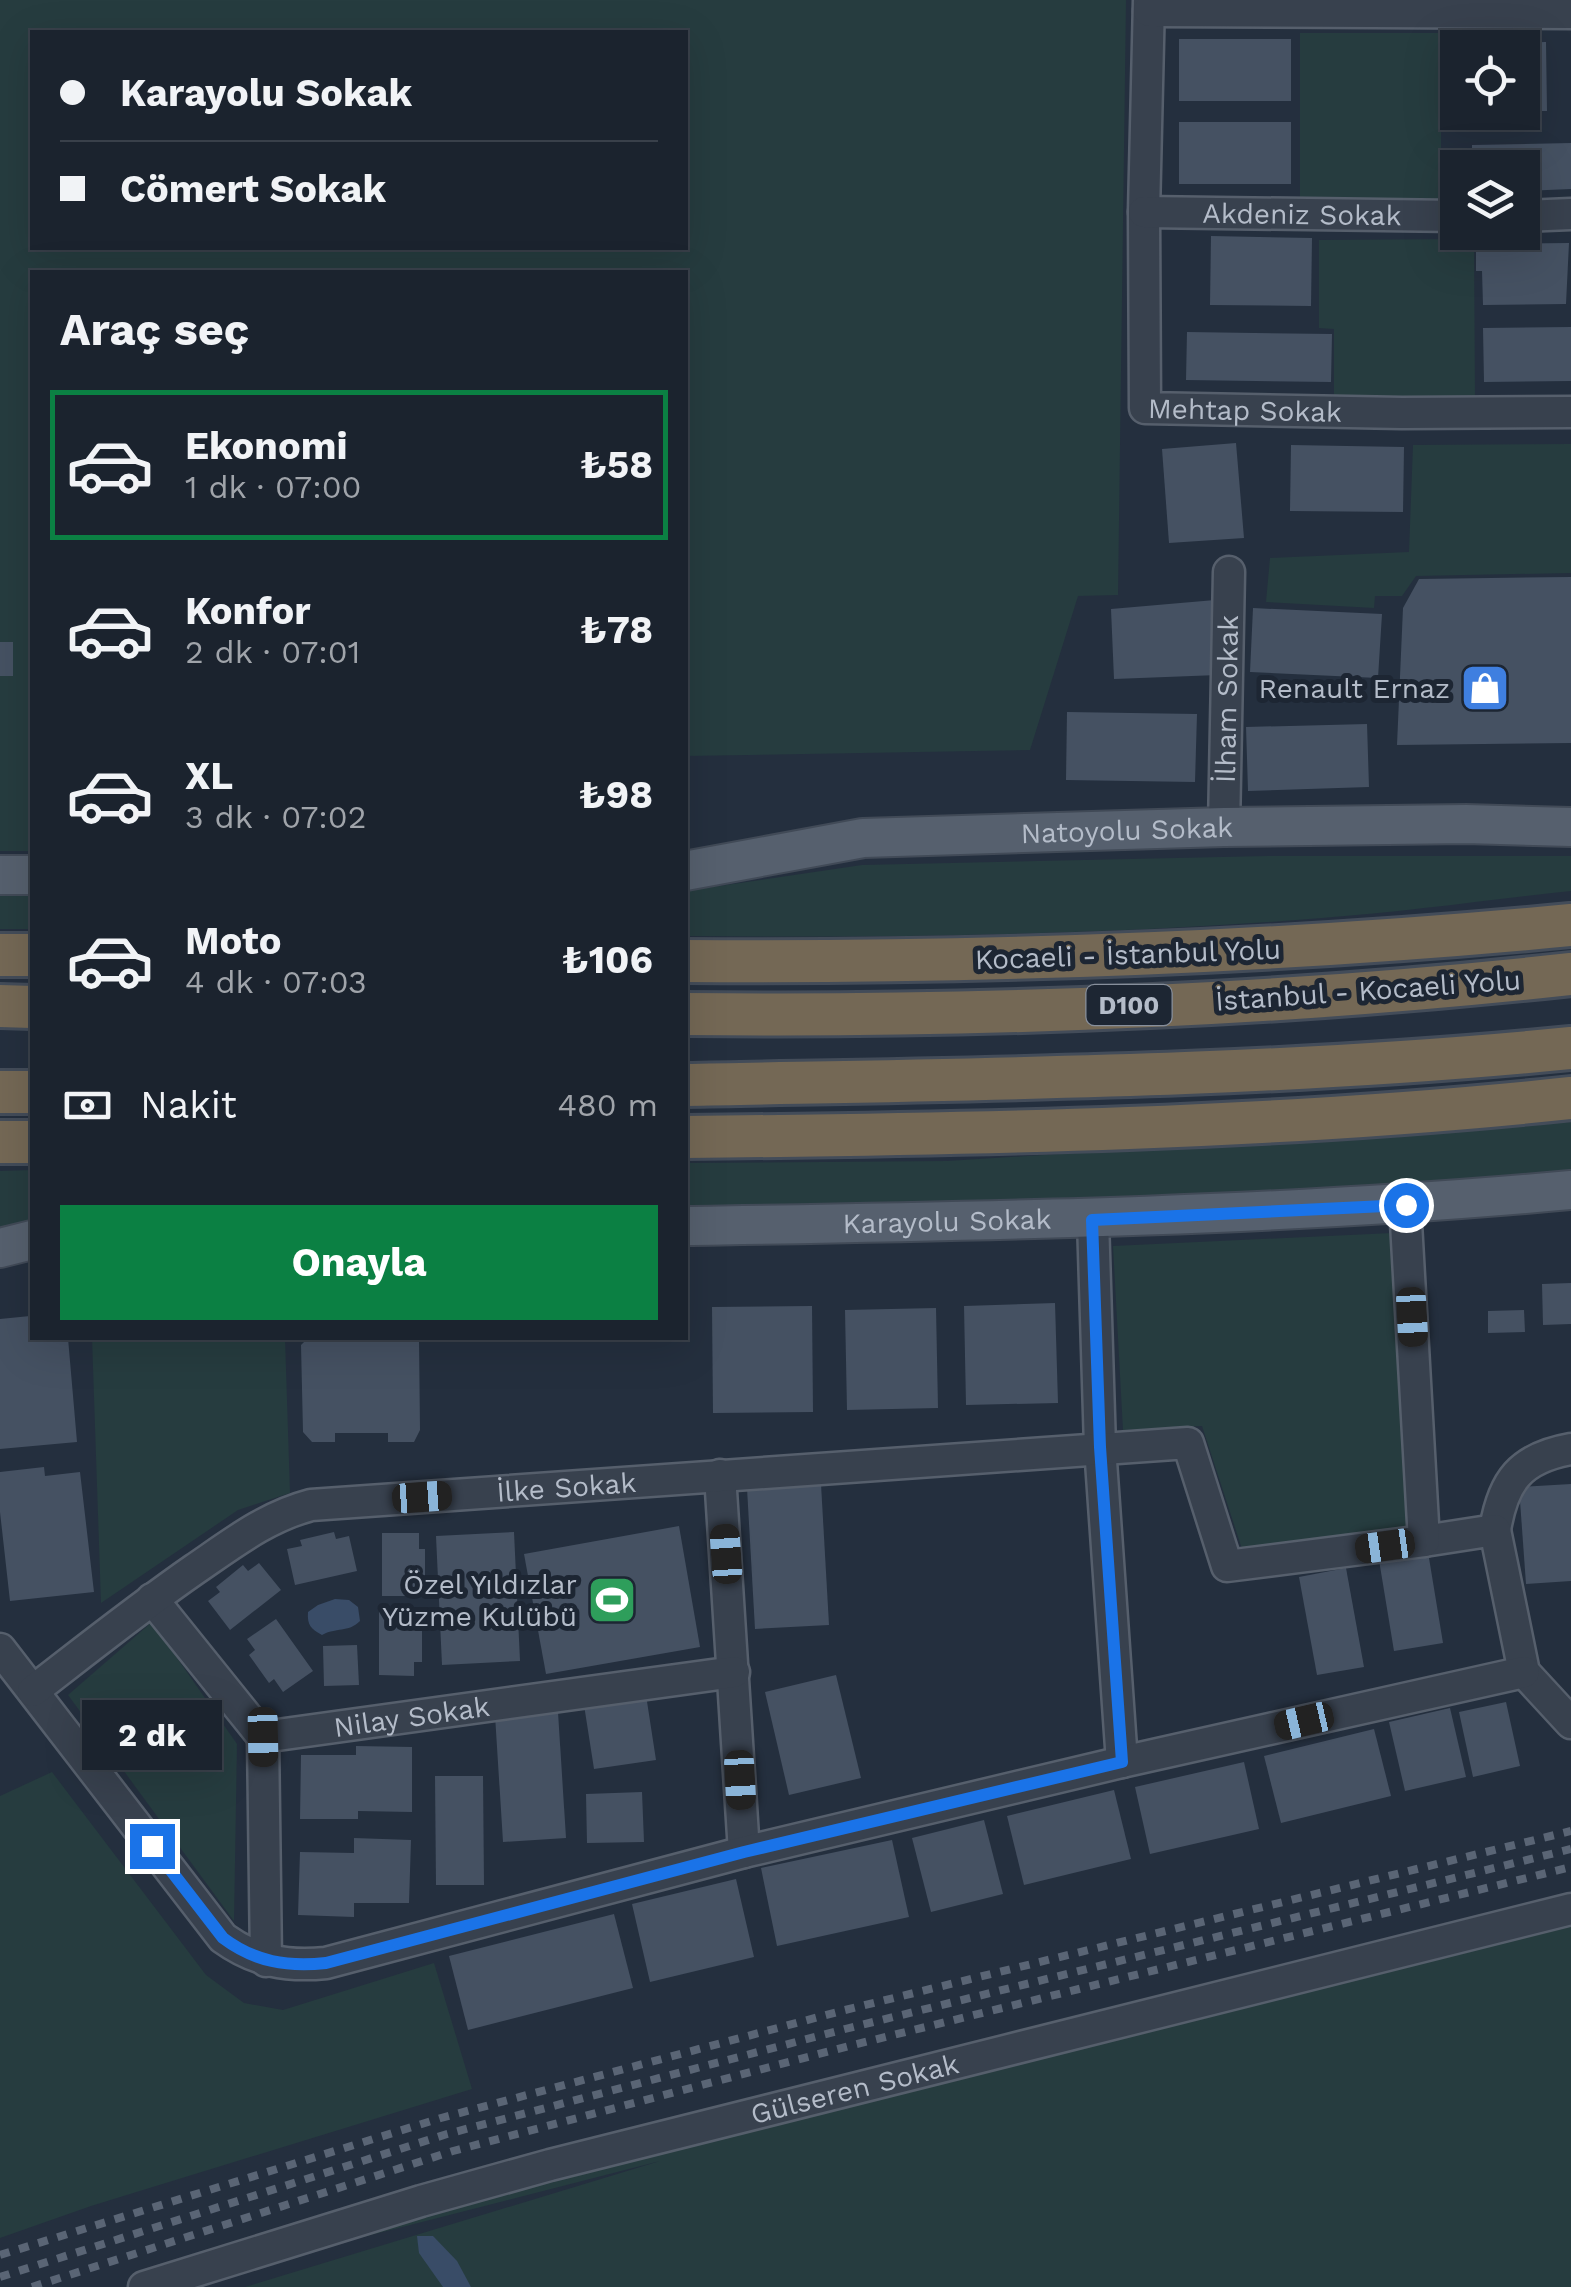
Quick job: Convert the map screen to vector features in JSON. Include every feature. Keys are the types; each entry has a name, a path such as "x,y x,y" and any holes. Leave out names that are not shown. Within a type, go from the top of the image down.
{"highway":[{"name":"Kocaeli - İstanbul Yolu","path":"688,961 887,963 1070,958 1330,946 1571,925"},
{"path":"0,955 30,955"},
{"name":"İstanbul - Kocaeli Yolu","path":"688,1014 1143,1005 1354,994 1571,974"},
{"path":"0,1006 30,1007"},
{"path":"688,1085 1158,1076 1442,1060 1571,1048"},
{"path":"0,1092 30,1092"},
{"path":"688,1137 1200,1126 1571,1098"},
{"path":"0,1142 30,1142"}],"main road":[{"name":"Natoyolu Sokak","path":"688,870 863,838 1224,827 1466,824 1571,827"},
{"path":"0,875 30,876"},
{"name":"Karayolu Sokak","path":"688,1226 1092,1220 1406,1205 1571,1190"},
{"path":"0,1248 30,1240"}],"street":[{"path":"1149,6 1571,13"},
{"name":"Mehtap Sokak","path":"1149,6 1145,408 1571,412"},
{"name":"Akdeniz Sokak","path":"1144,212 1440,216"},
{"path":"1540,215 1571,214"},
{"name":"İlham Sokak","path":"1224,827 1229,572"},
{"path":"1406,1205 1424,1541 1494,1530"},
{"path":"1092,1220 1100,1447 1122,1762"},
{"name":"İlke Sokak","path":"33,1691 152,1599 265,1521 311,1505 1188,1443 1228,1566 1424,1541"},
{"path":"1571,1449 1544,1457 1514,1475 1504,1488 1494,1530 1524,1672 1571,1723"},
{"path":"720,1475 744,1852"},
{"path":"152,1599 263,1737 266,1960"},
{"path":"0,1649 223,1938 245,1954 302,1965 326,1963 744,1852 1524,1672"},
{"name":"Nilay Sokak","path":"263,1737 734,1672"},
{"name":"Gülseren Sokak","path":"144,2287 403,2206 550,2165 1571,1908"}],"green space":[{"path":"0,0 1126,0 1118,595 1078,596 1030,750 688,756 688,270 30,270 30,851 0,851"},
{"path":"1300,33 1440,33 1440,201 1300,201"},
{"path":"1440,239 1440,250 1474,250 1475,399 1334,400 1334,329 1319,328 1319,240"},
{"path":"1571,444 1571,573 1416,576 1402,596 1375,596 1374,608 1266,602 1270,558 1409,552 1413,445"},
{"path":"1267,856 1571,856 1571,891 1242,924 924,936 688,936 688,891 862,865"},
{"path":"0,890 30,890 30,929 0,929"},
{"path":"1571,1122 1571,1173 1166,1201 688,1208 688,1163 947,1161"},
{"path":"30,1170 30,1222 0,1229 0,1171"},
{"path":"1392,1233 1412,1534 1243,1552 1202,1426 1123,1430 1113,1246"},
{"path":"92,1340 285,1340 290,1493 238,1510 101,1603"},
{"path":"152,1622 237,1744 234,1921 68,1695"},
{"path":"52,1772 206,1975 244,2003 283,2010 434,1963 472,2089 91,2206 0,2238 0,1796"},
{"path":"1571,1922 1571,2287 245,2287 660,2161 281,2258 543,2177"}],"water":[{"path":"335,1599 349,1600 358,1607 360,1621 322,1635 311,1626 308,1612"},
{"path":"417,2236 433,2236 457,2261 471,2287 443,2287 419,2253"}],"building":[{"path":"1179,39 1291,39 1291,101 1179,101"},
{"path":"1540,42 1546,42 1547,111 1540,111"},
{"path":"1179,122 1291,122 1291,184 1179,184"},
{"path":"1571,143 1571,189 1540,190 1540,150 1472,150 1472,145"},
{"path":"1211,236 1312,238 1311,306 1210,305"},
{"path":"1540,243 1569,243 1566,304 1483,305 1482,271 1476,271 1476,250 1540,250"},
{"path":"1571,327 1571,381 1484,382 1483,328"},
{"path":"1187,332 1332,334 1331,382 1186,380"},
{"path":"1236,443 1244,538 1169,543 1162,449"},
{"path":"1291,445 1404,447 1403,512 1290,511"},
{"name":"Renault Ernaz","path":"1571,577 1571,743 1397,745 1403,608 1419,579"},
{"path":"1215,600 1218,675 1114,679 1111,609"},
{"path":"1253,608 1382,614 1378,678 1250,672"},
{"path":"0,642 13,642 13,676 0,676"},
{"path":"1067,712 1197,714 1195,782 1066,780"},
{"path":"1367,724 1369,787 1248,791 1246,727"},
{"path":"1571,1283 1571,1324 1543,1325 1542,1284"},
{"path":"1055,1303 1058,1403 966,1405 964,1306"},
{"path":"812,1306 813,1412 713,1413 712,1307"},
{"path":"936,1308 938,1408 847,1410 845,1310"},
{"path":"1524,1310 1525,1332 1488,1333 1488,1311"},
{"path":"30,1316 30,1340 68,1340 77,1442 0,1449 0,1319"},
{"path":"306,1340 419,1340 420,1430 414,1442 388,1442 388,1433 335,1433 335,1442 312,1442 303,1432 301,1345"},
{"path":"44,1467 45,1476 80,1472 94,1592 10,1601 0,1512 0,1472"},
{"path":"821,1484 829,1625 755,1629 747,1488"},
{"path":"1571,1484 1571,1581 1526,1584 1519,1487"},
{"name":"Özel Yıldızlar Yüzme Kulübü","path":"679,1526 700,1647 546,1674 524,1554"},
{"path":"334,1532 336,1539 349,1536 357,1571 295,1585 287,1549 302,1546 300,1540"},
{"path":"514,1532 520,1661 442,1665 436,1536"},
{"path":"382,1533 419,1533 419,1549 425,1549 425,1583 417,1583 417,1596 382,1596"},
{"path":"1428,1552 1443,1643 1394,1651 1379,1560"},
{"path":"259,1563 281,1590 230,1630 208,1601 220,1592 216,1587 243,1565 248,1571"},
{"path":"1346,1568 1364,1667 1317,1675 1299,1577"},
{"path":"379,1611 416,1612 416,1627 422,1628 422,1662 414,1662 414,1676 379,1675"},
{"path":"276,1619 313,1671 283,1692 274,1679 269,1683 249,1655 255,1650 247,1639"},
{"path":"357,1645 359,1685 324,1686 323,1646"},
{"path":"836,1675 861,1778 789,1795 765,1692"},
{"path":"646,1695 656,1760 594,1769 584,1705"},
{"path":"1506,1702 1520,1766 1473,1777 1459,1712"},
{"path":"1450,1708 1466,1777 1405,1791 1389,1722"},
{"path":"558,1712 566,1838 503,1842 495,1715"},
{"path":"1374,1729 1391,1796 1281,1823 1264,1756"},
{"path":"356,1746 412,1747 412,1812 358,1811 358,1819 300,1819 301,1755 356,1755"},
{"path":"1244,1762 1259,1829 1150,1854 1135,1787"},
{"path":"435,1776 483,1776 484,1885 436,1885"},
{"path":"1114,1790 1131,1859 1024,1885 1007,1816"},
{"path":"642,1792 644,1842 587,1843 586,1794"},
{"path":"984,1820 1003,1894 931,1912 912,1838"},
{"path":"354,1838 411,1840 409,1903 354,1903 354,1917 298,1915 300,1852 354,1853"},
{"path":"892,1840 909,1917 777,1946 761,1868"},
{"path":"736,1879 754,1957 650,1982 632,1904"},
{"path":"614,1914 633,1988 468,2030 449,1956"}],"railway":[{"path":"0,2255 441,2118 841,2011 1571,1831"},
{"path":"0,2277 447,2134 845,2029 1571,1849"},
{"path":"32,2287 453,2151 849,2046 1571,1867"}],"place":[{"name":"Renault Ernaz","path":"1485,688"},
{"name":"Özel Yıldızlar Yüzme Kulübü","path":"612,1600"}],"route":[{"path":"152,1846 223,1938 245,1954 278,1964 326,1963 744,1852 1122,1762 1100,1447 1092,1220 1406,1205"}]}
